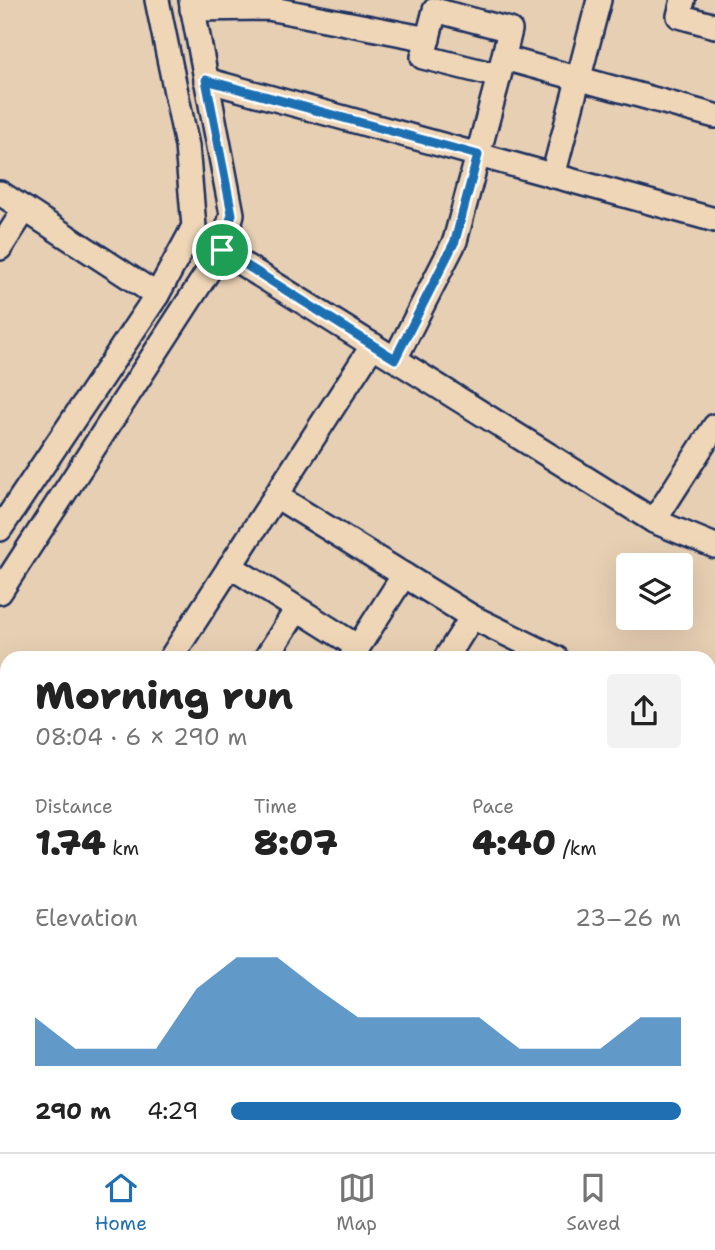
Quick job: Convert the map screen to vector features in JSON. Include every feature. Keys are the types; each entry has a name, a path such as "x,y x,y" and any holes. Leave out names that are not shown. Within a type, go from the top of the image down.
{"street":[{"path":"0,529 158,295 194,227 187,146 157,0"},
{"path":"553,176 599,0"},
{"path":"683,0 679,16 715,26"},
{"path":"0,592 7,566 222,250 232,214 192,4 268,8 428,39"},
{"path":"395,359 455,241 501,67 510,30 435,10 424,57 501,67 578,80 715,116"},
{"path":"206,80 715,220"},
{"path":"0,193 158,295"},
{"path":"0,248 25,209"},
{"path":"191,232 654,521 715,546"},
{"path":"175,651 373,345"},
{"path":"654,521 715,426"},
{"path":"276,496 472,617 542,651"},
{"path":"230,566 297,609 354,651"},
{"path":"356,651 404,575"},
{"path":"270,651 297,609"},
{"path":"450,651 472,617"}],"route":[{"path":"206,80 478,155 455,241 395,359 222,250 232,214 206,80"}]}
